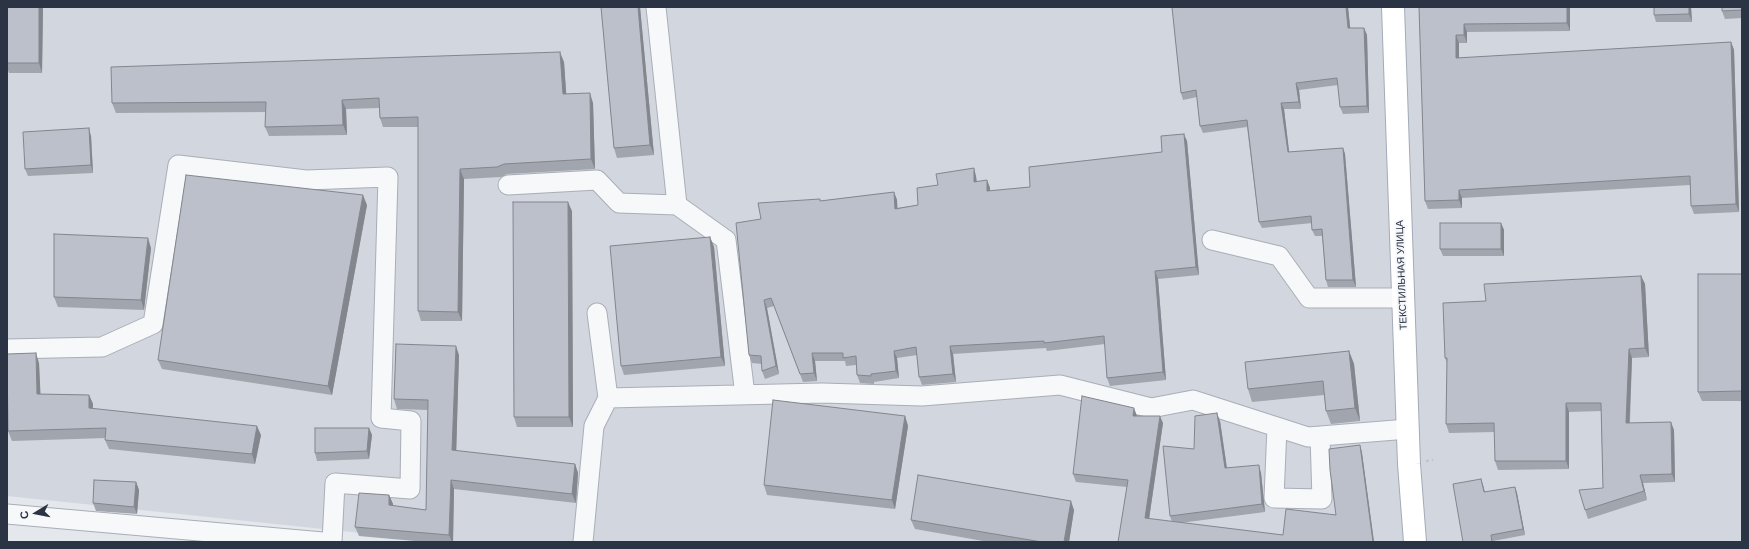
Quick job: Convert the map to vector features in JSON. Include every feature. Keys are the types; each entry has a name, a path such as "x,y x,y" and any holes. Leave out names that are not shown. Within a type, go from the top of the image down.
{"main road":[{"name":"ТЕКСТИЛЬНАЯ УЛИЦА","path":"1393,7 1411,502 1416,542"}],"street":[{"path":"656,7 677,205"},
{"path":"7,349 102,347 153,324 178,165 306,180 388,177 380,418 411,421 410,489 335,483 332,542"},
{"path":"508,185 597,180 619,203 677,205 726,240 745,395"},
{"path":"1212,240 1279,256 1310,298 1403,298"},
{"path":"583,542 594,426 608,398 597,313"},
{"path":"608,398 822,393 922,396 1060,385 1151,408 1194,400 1308,437 1408,428"},
{"path":"1277,427 1274,498 1322,499 1320,436"},
{"path":"7,514 323,542"}],"shaded area":[{"path":"7,7 1742,7 1742,542 448,542 7,496"}],"building":[{"path":"7,7 39,7 39,63 7,63"},
{"path":"601,7 638,7 650,145 614,148"},
{"path":"1172,7 1346,7 1348,28 1364,28 1367,106 1340,107 1337,78 1296,83 1299,102 1281,103 1288,152 1343,148 1353,280 1326,280 1322,229 1312,230 1311,216 1259,222 1247,120 1200,126 1196,90 1181,93"},
{"path":"1419,7 1567,7 1567,23 1464,24 1464,35 1456,35 1456,58 1731,42 1736,204 1691,206 1690,176 1459,190 1459,200 1425,201"},
{"path":"1654,7 1689,7 1689,14 1654,15"},
{"path":"1722,7 1742,7 1742,10 1722,11"},
{"path":"560,52 563,94 590,93 591,159 504,164 497,167 460,169 458,312 418,311 418,117 380,118 379,98 342,100 343,125 265,127 266,102 112,103 111,67"},
{"path":"89,128 91,165 25,169 23,132"},
{"path":"1184,134 1196,267 1155,271 1163,372 1107,378 1104,336 1044,343 1044,341 950,346 953,374 919,377 916,347 894,351 896,371 871,374 871,376 857,375 856,356 843,358 843,353 812,353 814,373 800,374 771,298 764,300 776,366 762,371 761,356 749,355 736,223 761,219 758,203 820,199 820,201 894,192 895,209 918,205 917,188 938,185 936,174 974,168 974,182 987,180 987,191 1030,187 1029,167 1162,152 1161,136"},
{"path":"186,175 363,195 328,386 158,360"},
{"path":"513,202 568,202 569,417 514,417"},
{"path":"1440,223 1501,223 1501,249 1440,249"},
{"path":"54,234 148,238 141,300 54,297"},
{"path":"710,237 721,357 621,366 610,246"},
{"path":"1698,274 1742,274 1742,391 1698,392"},
{"path":"1641,276 1645,348 1629,349 1626,423 1671,422 1672,474 1640,475 1644,491 1585,510 1579,490 1603,488 1601,403 1566,403 1566,461 1495,461 1494,423 1446,424 1447,358 1445,358 1443,303 1486,301 1484,284"},
{"path":"396,344 456,346 452,450 575,464 572,494 451,480 449,535 355,527 359,493 389,495 389,505 426,510 428,400 394,399"},
{"path":"1349,351 1355,408 1326,411 1323,381 1248,389 1245,362"},
{"path":"36,353 37,394 89,395 89,408 257,426 252,454 105,440 106,428 8,431 7,354"},
{"path":"1082,396 1134,408 1133,416 1160,416 1145,518 1283,535 1286,509 1336,515 1330,470 1329,449 1360,445 1373,542 1118,542 1128,480 1073,474"},
{"path":"773,400 905,416 892,500 764,485"},
{"path":"1217,413 1225,468 1259,465 1262,504 1170,516 1163,446 1194,449 1195,416"},
{"path":"315,428 369,428 367,451 315,453"},
{"path":"918,475 1071,501 1064,542 1042,542 911,520"},
{"path":"1481,479 1484,492 1515,487 1523,529 1491,535 1492,542 1463,542 1453,484"},
{"path":"94,480 136,482 134,507 93,503"}]}
